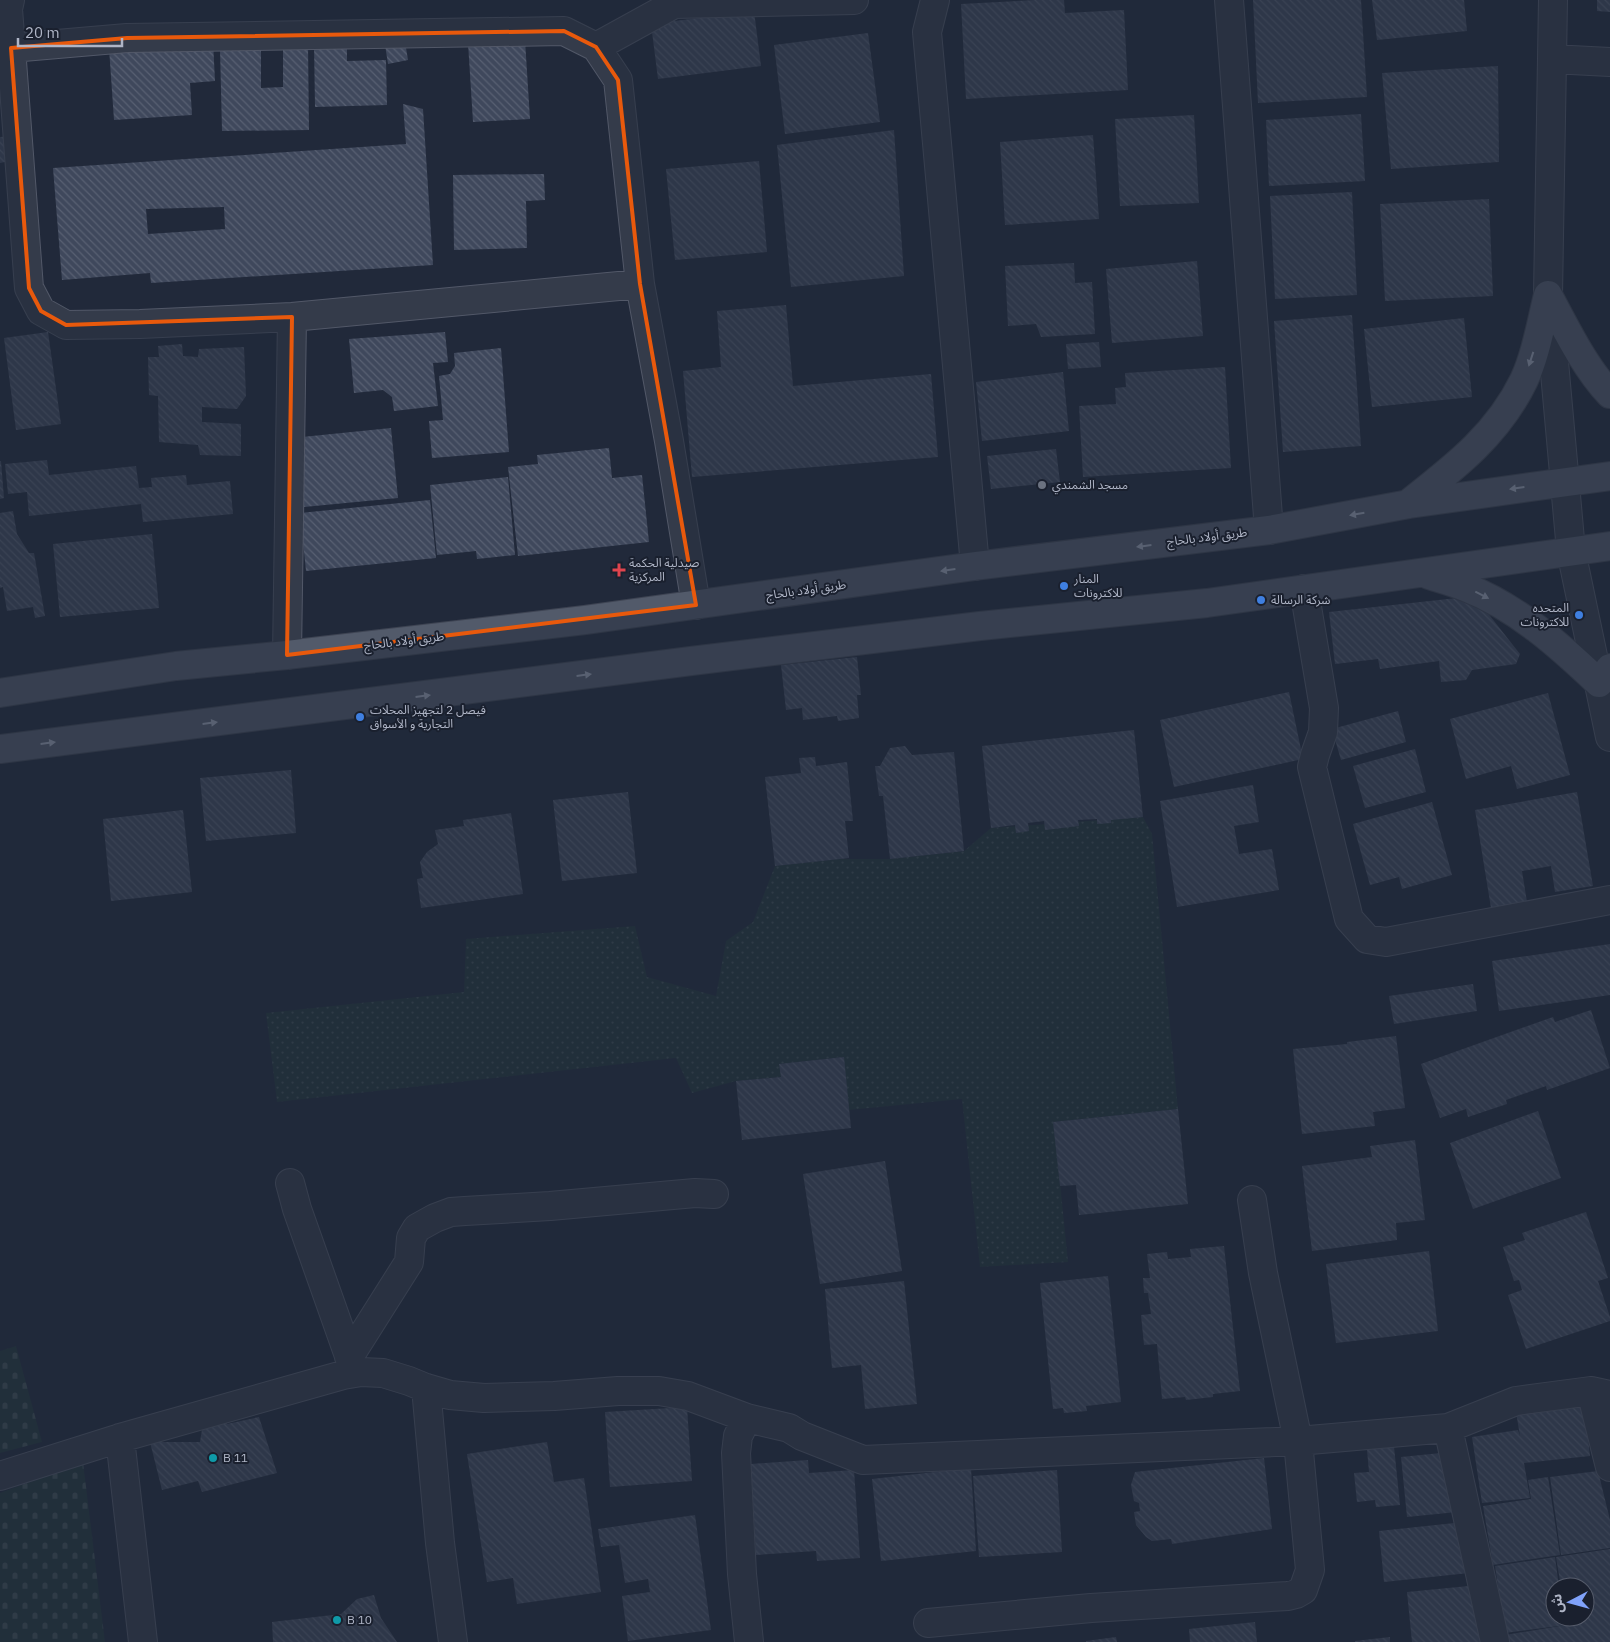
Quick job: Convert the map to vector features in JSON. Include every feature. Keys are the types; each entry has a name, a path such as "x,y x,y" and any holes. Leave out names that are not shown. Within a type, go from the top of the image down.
{"main road":[{"path":"1548,295 1577,348 1610,394"},
{"path":"1408,504 1446,475 1478,446 1509,408 1524,379 1538,337 1548,295"},
{"name":"طريق أولاد بالحاج","path":"0,693 176,666 288,655 585,620 975,566 1269,530 1408,504 1610,476"},
{"path":"0,749 980,626 1207,603 1610,546"},
{"path":"1420,573 1466,587 1511,612 1604,675"}],"street":[{"path":"10,0 8,9 29,288 41,312 66,324 140,324 292,317 640,284"},
{"path":"596,47 674,4 854,0"},
{"path":"936,0 927,32 975,566"},
{"path":"1229,0 1269,530"},
{"path":"1553,0 1548,295 1572,551 1604,675 1610,737"},
{"path":"11,48 127,38 564,31 596,47 618,80 640,284 669,441 696,605"},
{"path":"1552,60 1610,62"},
{"path":"288,655 292,317"},
{"path":"1304,589 1324,708 1323,732 1312,767 1349,919 1367,940 1386,942 1610,900"},
{"path":"290,1183 297,1209 352,1365"},
{"path":"0,1476 120,1438 343,1375 352,1365 408,1262 411,1238 417,1228 435,1218 451,1212 550,1206 687,1193 714,1194"},
{"path":"928,1623 1091,1608 1296,1594 1303,1590 1310,1570 1298,1441 1262,1273 1252,1200"},
{"path":"352,1365 450,1395 484,1398 554,1396 618,1391 659,1391 688,1396 747,1418 789,1428 802,1436 863,1460 1298,1441 1448,1428 1516,1401 1600,1393 1610,1467"},
{"path":"426,1388 440,1543 453,1642"},
{"path":"747,1418 738,1436 736,1453 742,1574 749,1642"},
{"path":"1448,1428 1495,1642"},
{"path":"120,1438 144,1642"}],"highlighted area":[{"path":"564,31 596,47 618,80 640,284 696,605 287,655 292,317 66,325 41,311 29,288 11,48 127,38"}],"green space":[{"path":"1143,817 1152,834 1178,1109 1054,1122 1068,1262 980,1267 962,1099 849,1110 843,1057 780,1064 781,1077 736,1081 692,1093 676,1058 277,1102 266,1013 464,992 466,939 635,926 647,977 716,996 726,941 753,922 775,866 838,859 890,859 964,851 991,828"},
{"path":"16,1346 42,1442 0,1453 0,1351"},
{"path":"83,1462 105,1642 0,1642 0,1493"}],"building":[{"path":"1064,0 1065,13 1124,10 1128,90 966,99 961,4"},
{"path":"1253,0 1361,0 1367,97 1258,103"},
{"path":"1372,0 1464,0 1467,31 1377,40"},
{"path":"1597,0 1610,0 1610,12 1597,11"},
{"path":"754,11 761,66 658,79 651,24"},
{"path":"403,29 408,60 388,64 383,32"},
{"path":"868,33 880,122 785,134 774,45"},
{"path":"525,40 530,119 473,122 468,43"},
{"path":"213,41 215,81 190,83 192,115 114,120 109,48"},
{"path":"314,43 347,43 347,61 386,60 387,105 315,107"},
{"path":"283,44 308,44 309,130 222,131 220,49 261,48 261,88 283,87"},
{"path":"1498,66 1499,162 1391,169 1382,73"},
{"path":"403,104 423,109 433,265 151,283 150,273 62,280 53,168 406,144","holes":["224,207 225,229 148,234 146,209"]},
{"path":"1361,114 1365,181 1269,186 1266,120"},
{"path":"1194,115 1199,203 1120,206 1115,119"},
{"path":"894,130 904,276 791,287 777,145"},
{"path":"1093,135 1099,219 1005,225 1000,142"},
{"path":"15,136 18,167 6,168 5,162 0,163 0,137"},
{"path":"759,161 767,252 675,260 666,169"},
{"path":"544,174 545,200 526,201 527,248 454,250 453,175"},
{"path":"1352,192 1357,295 1275,299 1270,196"},
{"path":"1489,199 1493,296 1385,301 1380,204"},
{"path":"1197,261 1203,336 1112,343 1106,269"},
{"path":"1074,263 1075,283 1092,282 1095,334 1041,337 1036,324 1008,326 1005,266"},
{"path":"786,305 793,386 931,374 938,457 692,477 683,371 721,367 717,311"},
{"path":"1352,315 1361,446 1283,452 1274,321"},
{"path":"1464,318 1472,397 1372,407 1364,329"},
{"path":"48,332 61,424 16,430 4,338"},
{"path":"445,332 448,362 433,363 438,406 394,411 392,397 383,390 354,393 349,339"},
{"path":"1099,342 1101,367 1068,369 1066,344"},
{"path":"182,344 183,356 198,357 199,349 244,347 246,396 237,409 202,407 202,422 241,424 241,456 200,455 198,445 159,442 158,396 149,395 148,357 159,357 158,346"},
{"path":"501,348 509,452 432,458 429,421 443,420 439,376 450,374 455,366 454,353"},
{"path":"1225,367 1231,468 1083,477 1079,406 1116,404 1115,388 1126,387 1125,373"},
{"path":"1063,372 1069,431 982,441 976,382"},
{"path":"391,428 398,498 304,507 302,437"},
{"path":"609,448 612,478 642,475 649,542 518,556 508,467 538,464 537,455"},
{"path":"1056,449 1060,482 991,489 987,456"},
{"path":"47,460 49,475 136,466 139,488 152,487 151,478 186,475 187,485 230,481 233,514 143,522 141,504 29,516 27,492 8,494 5,464"},
{"path":"0,461 4,498 0,499"},
{"path":"508,477 515,555 477,559 476,551 437,555 430,485"},
{"path":"430,500 436,558 306,571 300,513"},
{"path":"13,511 17,534 29,553 34,553 45,616 35,618 33,607 7,611 3,587 0,588 0,513"},
{"path":"152,534 159,608 60,617 53,544"},
{"path":"1457,598 1487,612 1520,654 1516,664 1472,670 1466,680 1441,682 1439,661 1380,669 1378,659 1335,664 1329,612"},
{"path":"857,657 861,695 857,695 859,718 838,721 837,716 803,720 802,708 786,710 781,665"},
{"path":"1289,692 1303,759 1174,787 1160,720"},
{"path":"1548,693 1570,775 1517,789 1511,766 1466,779 1450,719"},
{"path":"1398,711 1406,742 1341,760 1332,729"},
{"path":"1134,730 1143,817 1111,820 1111,823 1097,824 1097,819 1078,820 1079,826 1045,830 1044,821 1028,823 1029,831 1016,833 1015,825 991,828 982,746"},
{"path":"905,746 912,755 954,752 964,851 890,859 883,796 879,796 875,766 880,766 890,748"},
{"path":"1415,749 1426,792 1365,808 1353,766"},
{"path":"815,757 816,766 847,762 853,821 845,821 849,858 775,866 765,777 801,773 799,758"},
{"path":"291,770 296,833 206,841 200,778"},
{"path":"1253,785 1259,822 1234,826 1239,854 1272,849 1279,890 1177,907 1160,801"},
{"path":"628,792 637,873 562,881 553,800"},
{"path":"1577,792 1593,886 1555,892 1551,866 1522,871 1527,902 1491,908 1475,810"},
{"path":"1432,802 1452,875 1402,889 1399,877 1370,885 1353,824"},
{"path":"183,810 192,892 111,901 103,819"},
{"path":"511,813 523,894 421,908 417,879 423,878 420,862 427,852 438,844 435,830 464,826 463,820"},
{"path":"1610,944 1610,995 1499,1011 1492,961"},
{"path":"1473,984 1477,1011 1394,1024 1389,996"},
{"path":"1591,1010 1610,1068 1547,1090 1546,1086 1506,1100 1507,1104 1468,1117 1466,1109 1440,1118 1421,1064 1553,1017 1555,1022"},
{"path":"1396,1036 1405,1108 1373,1112 1375,1126 1302,1134 1293,1049 1347,1044 1347,1042"},
{"path":"844,1057 851,1128 742,1140 736,1081 781,1077 779,1064"},
{"path":"1178,1109 1188,1204 1079,1215 1076,1185 1060,1186 1053,1122"},
{"path":"1538,1111 1561,1178 1473,1209 1450,1143"},
{"path":"1415,1140 1425,1220 1396,1223 1397,1240 1312,1251 1302,1166 1372,1157 1370,1146"},
{"path":"885,1161 902,1271 820,1284 803,1174"},
{"path":"1586,1212 1608,1278 1598,1281 1610,1321 1526,1349 1508,1295 1522,1290 1519,1280 1514,1281 1503,1247 1525,1240 1522,1233"},
{"path":"1224,1246 1240,1391 1186,1400 1185,1397 1162,1399 1157,1344 1144,1345 1141,1315 1151,1314 1148,1293 1144,1293 1143,1278 1150,1278 1147,1254 1167,1252 1168,1259 1191,1257 1190,1249"},
{"path":"1429,1251 1438,1331 1336,1343 1326,1264"},
{"path":"1108,1276 1121,1402 1086,1406 1087,1411 1064,1413 1063,1408 1053,1409 1040,1283"},
{"path":"904,1281 917,1404 865,1409 861,1365 832,1368 825,1289"},
{"path":"1584,1403 1590,1456 1524,1463 1530,1498 1482,1503 1472,1437 1518,1430 1520,1436 1516,1412"},
{"path":"687,1407 692,1481 610,1487 605,1412"},
{"name":"B 11","path":"226,1416 227,1424 259,1417 277,1473 202,1492 198,1481 162,1490 150,1442 200,1442 203,1423"},
{"path":"1393,1437 1400,1505 1376,1507 1375,1500 1357,1502 1354,1473 1369,1472 1366,1439"},
{"path":"547,1442 554,1482 584,1478 601,1592 517,1604 513,1578 487,1582 467,1454"},
{"path":"1451,1452 1457,1512 1407,1517 1401,1457"},
{"path":"1264,1458 1272,1529 1172,1544 1171,1539 1152,1541 1136,1525 1134,1512 1140,1511 1139,1503 1134,1501 1131,1485 1135,1472"},
{"path":"808,1460 809,1473 854,1470 860,1558 817,1561 816,1551 756,1555 751,1464"},
{"path":"971,1468 976,1551 881,1561 872,1479"},
{"path":"1057,1470 1062,1552 979,1557 973,1476"},
{"path":"1598,1471 1610,1520 1610,1548 1561,1555 1550,1477"},
{"path":"1548,1477 1560,1555 1493,1565 1483,1506 1531,1499 1528,1480"},
{"path":"695,1515 711,1630 628,1641 622,1596 650,1592 648,1579 625,1583 619,1545 601,1547 598,1529"},
{"path":"1464,1522 1469,1573 1384,1582 1379,1531"},
{"path":"1610,1549 1610,1642 1507,1642 1505,1635 1554,1627 1595,1627 1595,1577 1559,1577 1556,1557"},
{"path":"1555,1557 1558,1577 1545,1577 1545,1627 1551,1627 1505,1633 1495,1566"},
{"path":"1479,1585 1485,1642 1412,1642 1407,1592"},
{"name":"B 10","path":"374,1595 381,1618 397,1642 273,1642 272,1622 341,1614 357,1599"},
{"path":"1255,1622 1257,1642 1190,1642 1189,1629"},
{"path":"1116,1637 1117,1642 1086,1642 1086,1641"},
{"path":"1390,1637 1390,1642 1355,1642 1355,1641"}],"place":[{"name":"مسجد الشمندي","path":"1042,485"},
{"name":"صيدلية الحكمة المركزية","path":"619,570"},
{"name":"المنار للاكترونات","path":"1064,586"},
{"name":"شركة الرسالة","path":"1261,600"},
{"name":"المتحده للاكترونات","path":"1579,615"},
{"name":"فيصل 2 لتجهيز المحلات التجارية و الأسواق","path":"360,717"},
{"name":"B 11","path":"213,1458"},
{"name":"B 10","path":"337,1620"}]}
